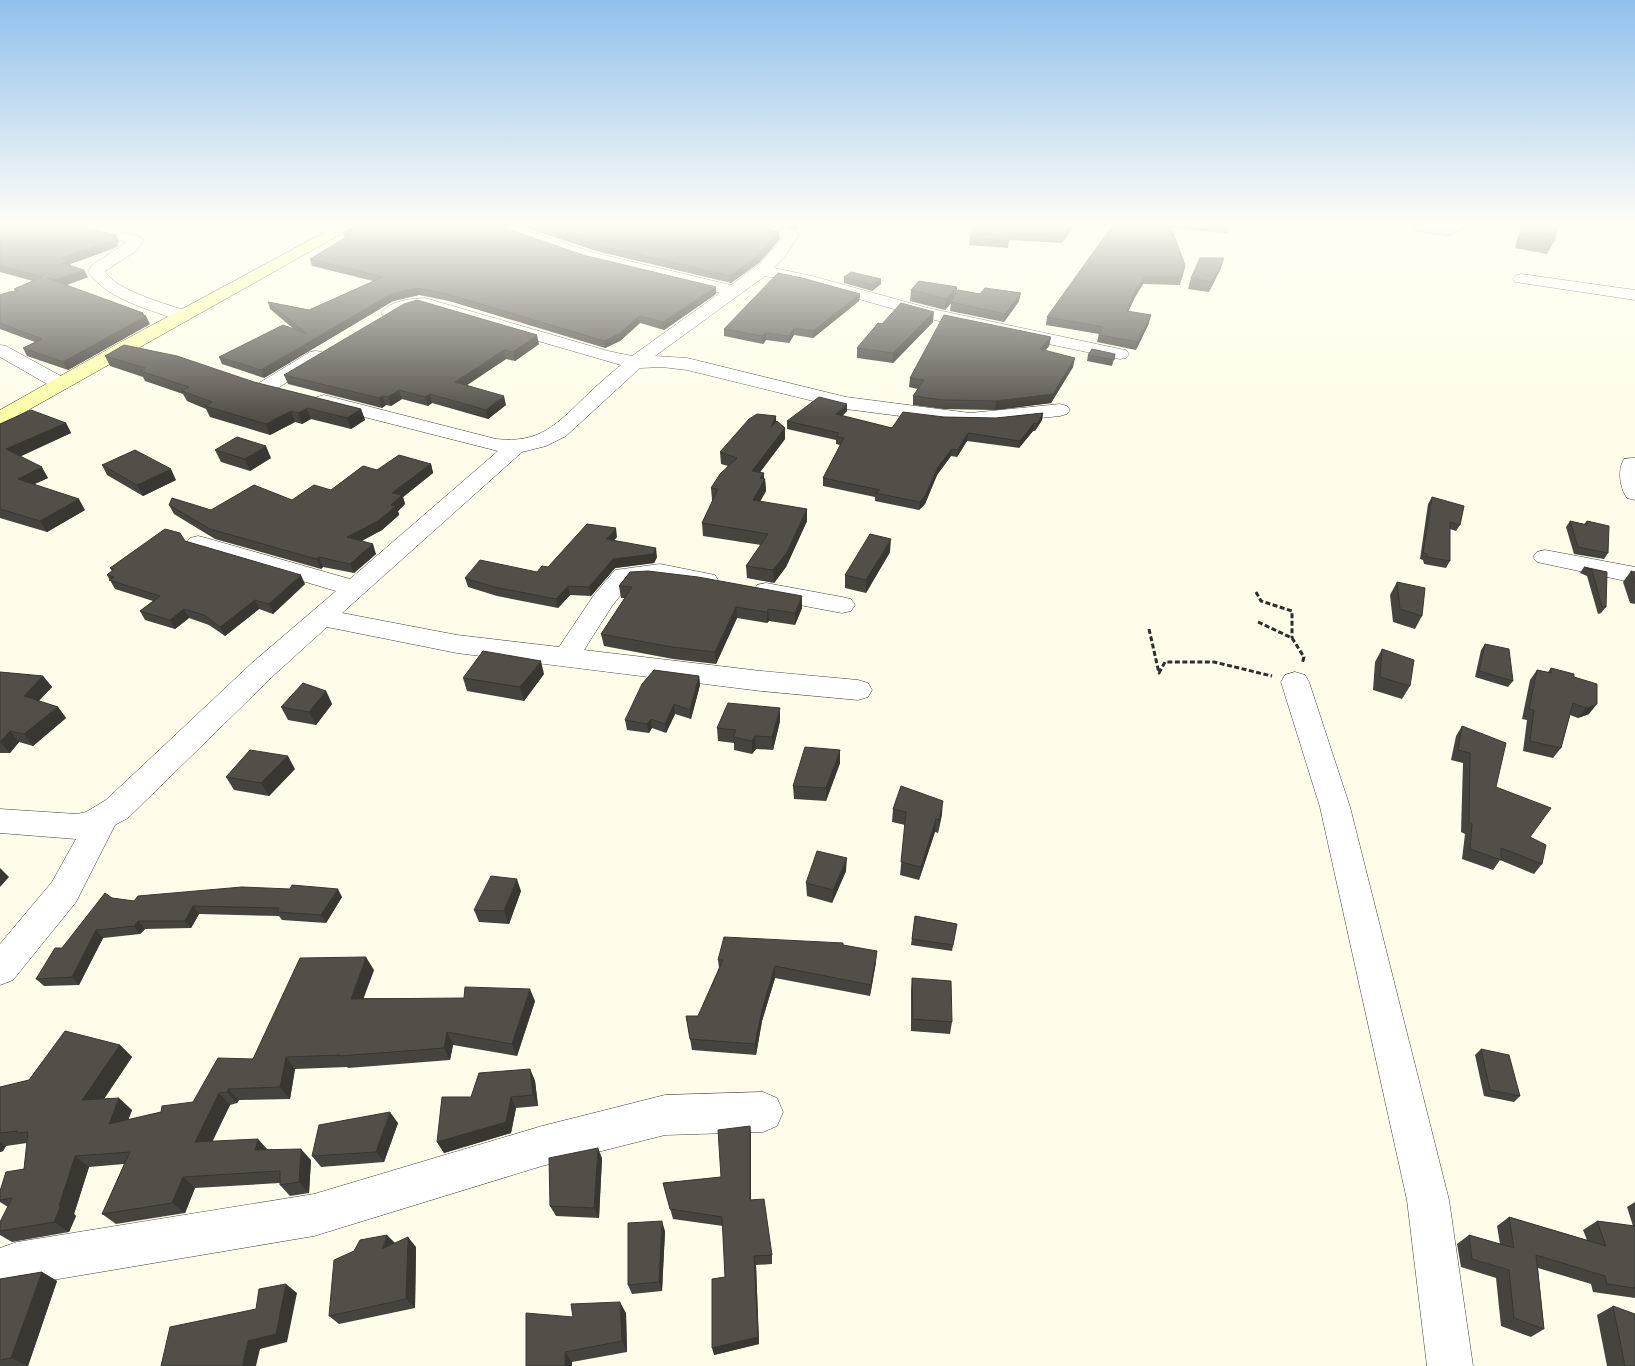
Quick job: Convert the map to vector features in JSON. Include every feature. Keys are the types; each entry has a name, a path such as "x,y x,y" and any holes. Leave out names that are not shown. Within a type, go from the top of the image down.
{"street":[{"path":"115,289 183,316"},
{"path":"0,418 233,289"},
{"path":"724,289 734,291"},
{"path":"330,348 257,384 514,448 541,441 564,428 599,393 662,341 737,289"},
{"path":"841,289 925,313 1120,354"},
{"path":"1590,289 1635,295"},
{"path":"376,321 405,305 425,303 544,340 604,356 636,363 662,361 687,364 846,403 970,419 996,418 1060,410"},
{"path":"125,347 152,353"},
{"path":"0,350 61,384"},
{"path":"0,822 77,827 94,824 117,809 263,668 514,448"},
{"path":"1632,464 1632,483 1635,493"},
{"path":"198,542 355,588"},
{"path":"1545,556 1635,575"},
{"path":"566,657 603,601 624,575 660,572 842,605"},
{"path":"321,617 457,644 762,681 858,690"},
{"path":"1295,682 1335,808 1426,1191 1450,1366"},
{"path":"0,969 64,892 103,819"},
{"path":"0,1270 17,1264 314,1215 542,1146 665,1115 763,1112"}],"path":[{"path":"1149,629 1160,673 1165,662 1214,662 1295,682 1304,657 1292,638 1292,611 1261,601 1256,592"},
{"path":"1258,622 1292,638"}],"building":[{"path":"14,289 76,289 143,313 139,314 146,316 63,362 23,348 42,339 0,323 0,295 18,291"},
{"path":"357,289 414,289 391,294 261,370 219,357 283,325 307,334 268,302 309,310"},
{"path":"421,289 713,289 663,322 639,316 619,334 604,341 447,294"},
{"path":"763,289 841,289 860,294 813,331 794,328 789,336 766,333 762,336 724,329"},
{"path":"912,289 955,289 946,299 911,290"},
{"path":"984,289 1021,293 1005,314 951,302 958,290 980,294"},
{"path":"1067,289 1136,289 1127,311 1151,315 1138,342 1099,335 1103,327 1047,317"},
{"path":"417,300 537,335 513,352 504,350 455,382 504,396 486,410 430,394 425,397 399,390 388,397 383,396 379,398 284,375 404,304"},
{"path":"901,303 934,312 893,353 857,348 878,323 882,324"},
{"path":"944,315 1051,337 1040,349 1075,358 1053,394 996,401 944,400 913,396 924,380 910,378"},
{"path":"124,345 177,356 254,382 361,409 347,418 307,408 298,413 291,411 266,424 205,406 212,402 182,391 189,387 140,371 145,368 105,356"},
{"path":"1092,349 1115,354 1114,360 1088,355"},
{"path":"819,397 847,404 836,414 892,428 903,412 944,417 996,418 1043,413 1037,424 1034,423 1020,441 968,433 958,450 952,449 938,467 925,496 920,502 875,493 880,490 823,478 844,438 836,436 839,433 787,421"},
{"path":"31,410 66,423 6,449 42,467 18,479 79,499 40,521 0,509 0,424"},
{"path":"757,414 776,416 771,427 777,421 785,428 752,471 764,473 760,478 765,479 753,500 807,509 786,554 773,570 746,566 768,534 702,523 718,489 711,488 720,474 737,458 720,452 749,419"},
{"path":"237,437 266,446 245,459 215,450"},
{"path":"135,450 171,469 137,485 102,465"},
{"path":"399,455 431,464 392,493 402,495 391,505 396,506 378,521 347,537 373,544 350,564 319,557 316,559 210,529 169,505 172,498 211,510 254,485 292,500 314,485 331,490 363,466 377,470"},
{"path":"1432,497 1464,506 1460,525 1450,522 1450,561 1427,557 1427,554 1423,553"},
{"path":"1570,521 1587,525 1587,521 1609,526 1608,553 1578,547"},
{"path":"587,524 616,528 606,539 656,548 653,554 613,559 589,587 568,586 556,599 494,587 465,578 480,560 537,572 542,566 548,567"},
{"path":"165,529 180,533 185,541 301,575 269,604 255,600 220,627 204,615 184,609 170,620 140,611 160,596 109,580 114,577 107,575 114,569 110,568"},
{"path":"870,534 891,539 866,580 845,575"},
{"path":"1584,567 1607,572 1606,607 1602,607 1592,570"},
{"path":"648,571 698,577 802,596 795,613 768,609 767,612 736,607 715,652 672,647 601,634 632,587 619,586 630,572"},
{"path":"1631,571 1635,572 1635,583"},
{"path":"1397,582 1425,588 1422,616 1400,609"},
{"path":"1485,644 1509,649 1513,681 1479,671"},
{"path":"1382,649 1414,660 1410,686 1380,677"},
{"path":"483,651 541,661 520,687 463,678"},
{"path":"1551,668 1574,674 1574,677 1597,684 1597,704 1586,708 1573,703 1561,748 1530,741 1534,710 1529,709 1537,670 1551,673"},
{"path":"654,670 699,676 690,710 674,704 665,724 651,719 647,724 625,720 642,684"},
{"path":"0,672 43,676 24,696 58,707 24,734 10,731 0,742"},
{"path":"303,683 326,691 309,712 281,707"},
{"path":"728,703 780,708 772,737 755,736 752,741 733,737 736,730 717,728"},
{"path":"1462,726 1506,743 1496,787 1551,808 1530,837 1546,845 1542,864 1501,848 1501,860 1470,849 1472,824 1469,822 1470,753 1458,750"},
{"path":"805,747 840,750 826,788 793,786"},
{"path":"250,750 288,756 261,783 226,777"},
{"path":"901,786 943,801 939,820 936,819 921,867 901,862 906,812 893,809"},
{"path":"817,851 847,858 833,890 806,883"},
{"path":"491,876 517,879 504,911 474,910"},
{"path":"292,885 338,889 321,915 277,912 279,908 193,906 185,921 138,921 134,926 96,930 72,977 36,979 55,948 62,948 105,893 112,898 134,901 138,896 242,887 290,889"},
{"path":"915,916 957,924 953,945 912,939"},
{"path":"724,937 843,943 843,945 877,951 871,985 775,966 762,1010 755,1044 690,1039 686,1016 698,1016 723,960 718,960"},
{"path":"366,957 351,999 464,998 465,987 530,989 512,1044 447,1032 444,1048 340,1056 286,1057 280,1087 228,1089 227,1092 219,1093 195,1142 258,1139 255,1150 301,1149 299,1182 280,1185 280,1171 183,1177 172,1203 102,1214 130,1152 75,1156 59,1206 61,1205 54,1222 0,1231 0,1222 12,1198 0,1200 0,1191 6,1172 24,1169 28,1132 0,1133 0,1087 29,1080 65,1031 120,1045 82,1100 119,1098 109,1124 161,1112 162,1106 193,1102 218,1058 253,1059 300,958"},
{"path":"912,978 951,981 952,1022 913,1019"},
{"path":"1481,1049 1509,1055 1520,1096 1490,1090"},
{"path":"530,1069 533,1095 511,1097 506,1122 437,1142 442,1097 471,1097 479,1073"},
{"path":"390,1112 376,1152 312,1156 319,1125"},
{"path":"750,1126 750,1200 764,1199 772,1255 754,1256 758,1337 712,1348 712,1279 725,1277 722,1217 670,1209 663,1183 721,1177 718,1130"},
{"path":"598,1148 594,1208 550,1206 549,1158"},
{"path":"1509,1217 1606,1246 1597,1221 1635,1226 1635,1288 1607,1284 1605,1276 1536,1255 1544,1329 1514,1318 1509,1270 1472,1259 1469,1235 1514,1248"},
{"path":"662,1221 659,1282 628,1285 628,1223"},
{"path":"387,1235 382,1249 408,1237 406,1299 329,1316 334,1260 354,1251 360,1240"},
{"path":"42,1272 11,1358 0,1360 0,1279"},
{"path":"286,1284 276,1334 248,1341 242,1366 161,1366 170,1327 256,1309 259,1289"},
{"path":"620,1302 622,1341 565,1352 565,1366 526,1366 526,1313 573,1317 571,1304"},
{"path":"1613,1306 1635,1314 1635,1366 1625,1366"}]}
